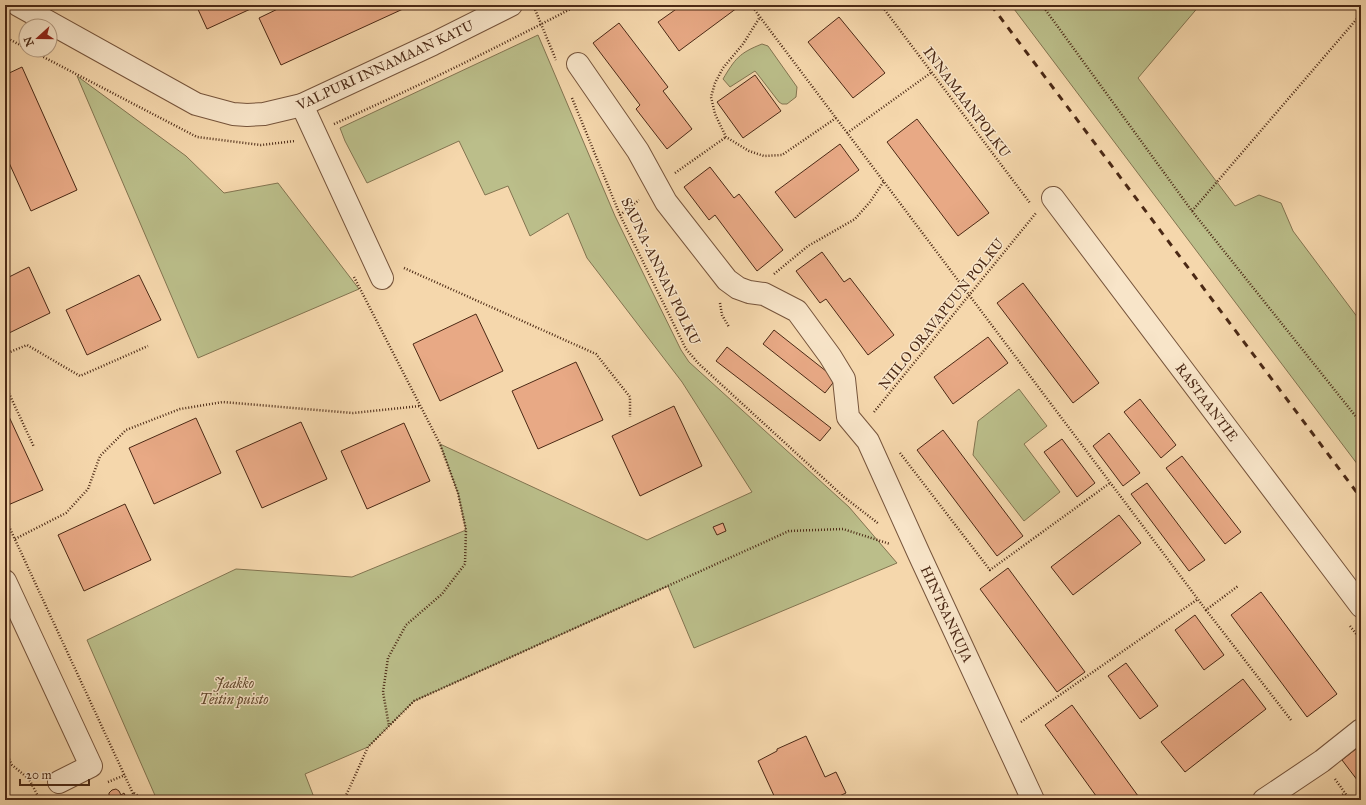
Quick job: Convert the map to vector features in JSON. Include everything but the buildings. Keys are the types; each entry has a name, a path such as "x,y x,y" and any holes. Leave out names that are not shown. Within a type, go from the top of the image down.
{"street":[{"name":"VALPURI INNAMAAN KATU","path":"18,5 196,104 226,113 247,115 264,114 302,105 511,5"},
{"name":"HINTSANKUJA","path":"578,64 638,151 666,202 713,264 727,280 738,288 749,292 764,294 797,311 830,356 844,379 848,417 868,441 1033,800"},
{"path":"302,105 382,278"},
{"name":"RASTAANTIE","path":"1045,205 1361,606"},
{"path":"5,581 92,766 59,782"},
{"path":"1264,800 1322,761 1361,730"}],"path":[{"path":"533,5 556,60"},
{"path":"751,5 884,181 968,296 1291,720"},
{"name":"INNAMAANPOLKU","path":"881,5 1032,205"},
{"path":"1042,5 1192,211 1361,423"},
{"path":"1192,211 1361,14"},
{"path":"760,17 743,44 723,68 715,83 711,97 714,114 726,137 749,151 764,156 782,155 836,118"},
{"path":"5,37 18,44"},
{"path":"847,133 932,72"},
{"name":"SAUNA-ANNAN POLKU","path":"570,94 620,215 686,349 699,364 838,492 882,525"},
{"path":"294,141 297,148"},
{"path":"764,294 772,276 808,246 855,219 870,202 884,181"},
{"name":"NIILO ORAVAPUUN POLKU","path":"860,430 968,296 1045,205"},
{"path":"403,268 596,354 630,397 630,417"},
{"path":"353,275 440,444 458,493 466,530 465,564 442,594 406,625 388,658 383,692 389,726"},
{"path":"5,354 27,345 80,376 148,346"},
{"path":"5,385 34,447"},
{"path":"15,539 66,513 88,489 100,456 126,430 180,409 223,402 352,413 420,406"},
{"path":"897,449 990,570 1110,483"},
{"path":"5,518 136,800"},
{"path":"344,800 368,747 414,700 789,531 843,529 919,554"},
{"path":"1206,610 1238,586"},
{"path":"1003,734 1198,599"},
{"path":"5,751 12,765 28,779 40,800"},
{"path":"133,792 144,800"},
{"path":"1335,800 1345,793"}],"green space":[{"path":"1011,5 1200,5 1138,78 1235,206 1259,195 1281,203 1293,231 1361,322 1361,469"},
{"name":"Jaakko Teitin puisto","path":"538,35 615,216 681,350 689,362 849,507 897,563 694,648 668,586 414,701 368,747 305,774 315,800 157,800 87,640 236,569 352,577 466,530 458,493 440,444 647,540 752,492 682,382 587,258 568,213 530,236 508,186 485,195 459,141 367,183 345,141 340,128"},
{"path":"762,44 768,46 797,87 796,97 787,104 782,104 779,102 755,71 730,87 723,79 738,57 748,50"},
{"path":"77,76 186,156 224,193 278,183 359,289 198,358"},
{"path":"1019,389 1047,426 1024,444 1060,492 1024,521 973,455 978,421"}],"railway":[{"path":"991,5 1361,498"}]}
